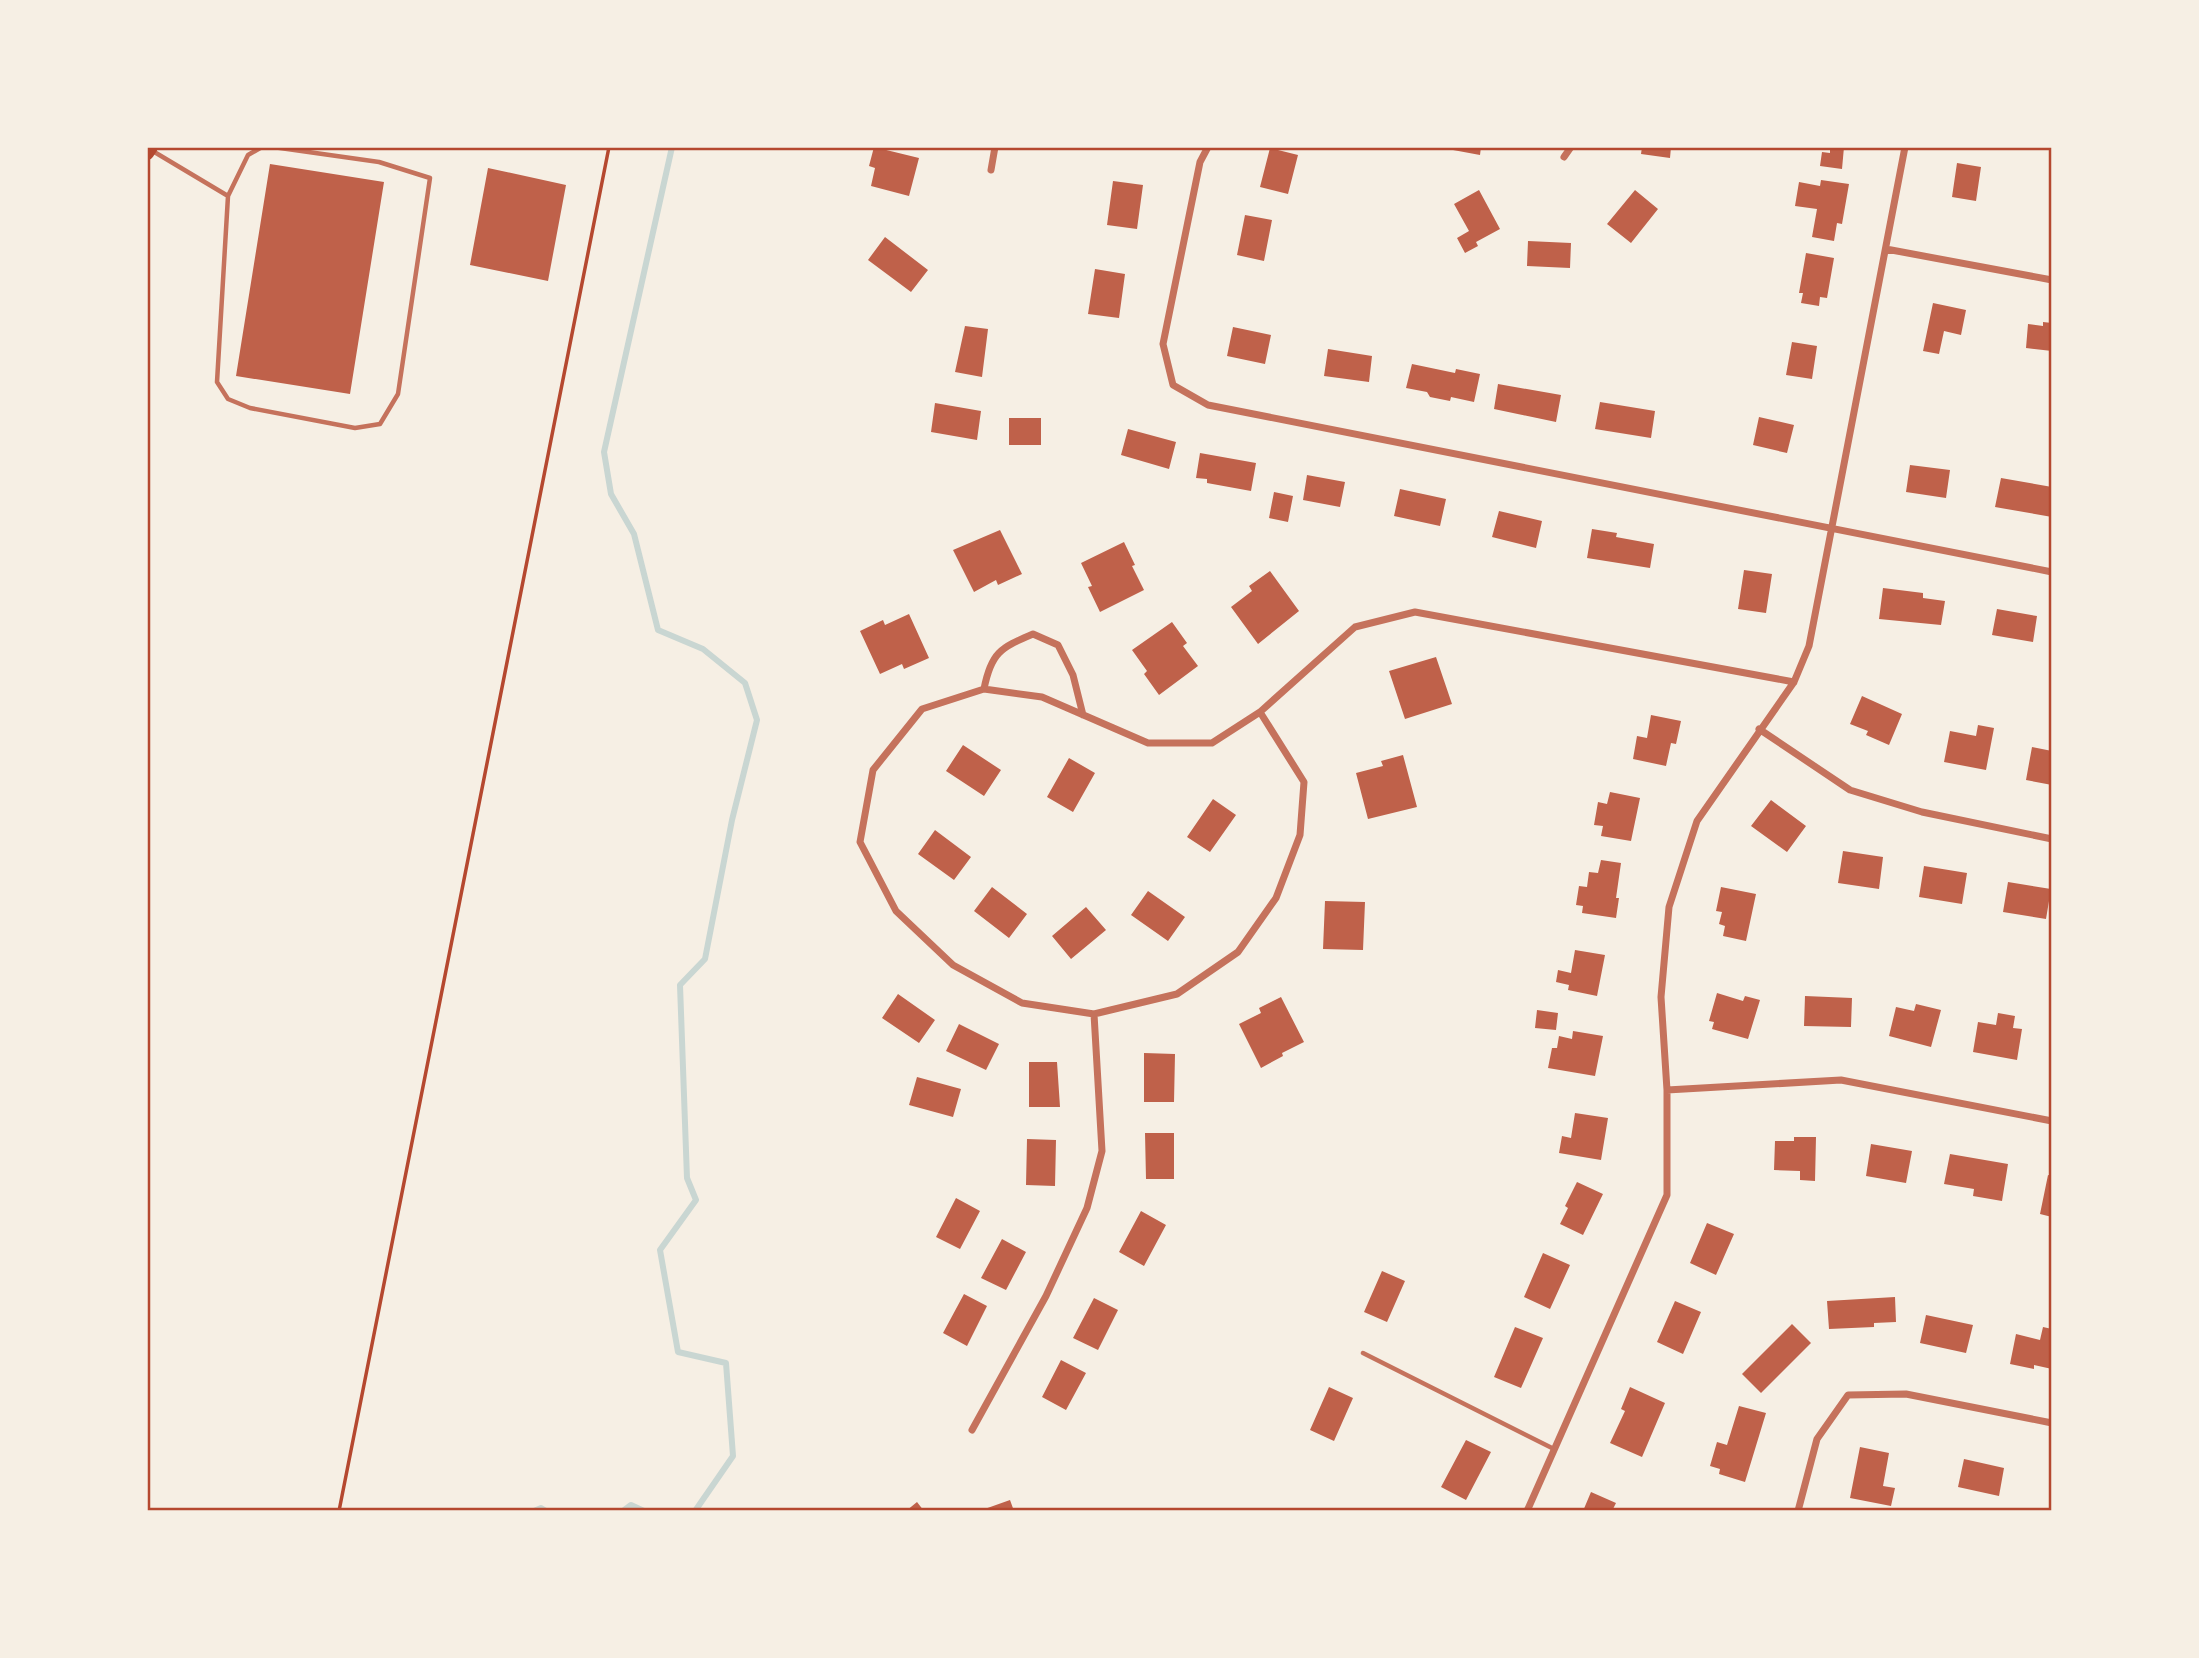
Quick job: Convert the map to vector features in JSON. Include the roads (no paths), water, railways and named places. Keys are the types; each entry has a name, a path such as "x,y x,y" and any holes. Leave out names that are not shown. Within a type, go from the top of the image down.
{"street":[{"path":"991,170 995,147"},
{"path":"1208,147 1200,163 1163,344 1173,385 1208,405 2052,572"},
{"path":"1564,157 1571,147"},
{"path":"1527,1511 1667,1195 1667,1090 1661,997 1669,907 1697,821 1794,682 1810,646 1905,147"},
{"path":"1886,249 2052,280"},
{"path":"1260,712 1304,782 1300,835 1276,898 1238,952 1177,994 1094,1014 1023,1003 953,965 897,911 860,842 873,769 922,709 984,689 1042,697 1148,743 1212,743 1260,712 1355,627 1415,612 1794,682"},
{"path":"984,689 989,663 1008,644 1033,634 1058,645 1073,675 1083,715"},
{"path":"1759,729 1850,790 1922,812 2052,839"},
{"path":"972,1430 1046,1296 1087,1209 1102,1150 1094,1014"},
{"path":"1667,1090 1841,1080 2052,1121"},
{"path":"1798,1511 1817,1439 1849,1395 1906,1394 2052,1423"}],"lane":[{"path":"262,147 248,155 228,196 217,382 228,399 250,408 355,428 380,424 398,394 430,178 379,162 272,147"},
{"path":"149,150 228,196"},
{"path":"1363,1353 1554,1449"}],"waterway":[{"path":"672,147 604,452 611,494 634,534 658,630 703,649 745,683 757,720 732,820 705,959 680,985 687,1178 696,1200 660,1250 678,1352 726,1363 733,1456 695,1511"},
{"path":"623,1511 631,1505 644,1511"},
{"path":"534,1511 541,1508 546,1511"}]}
